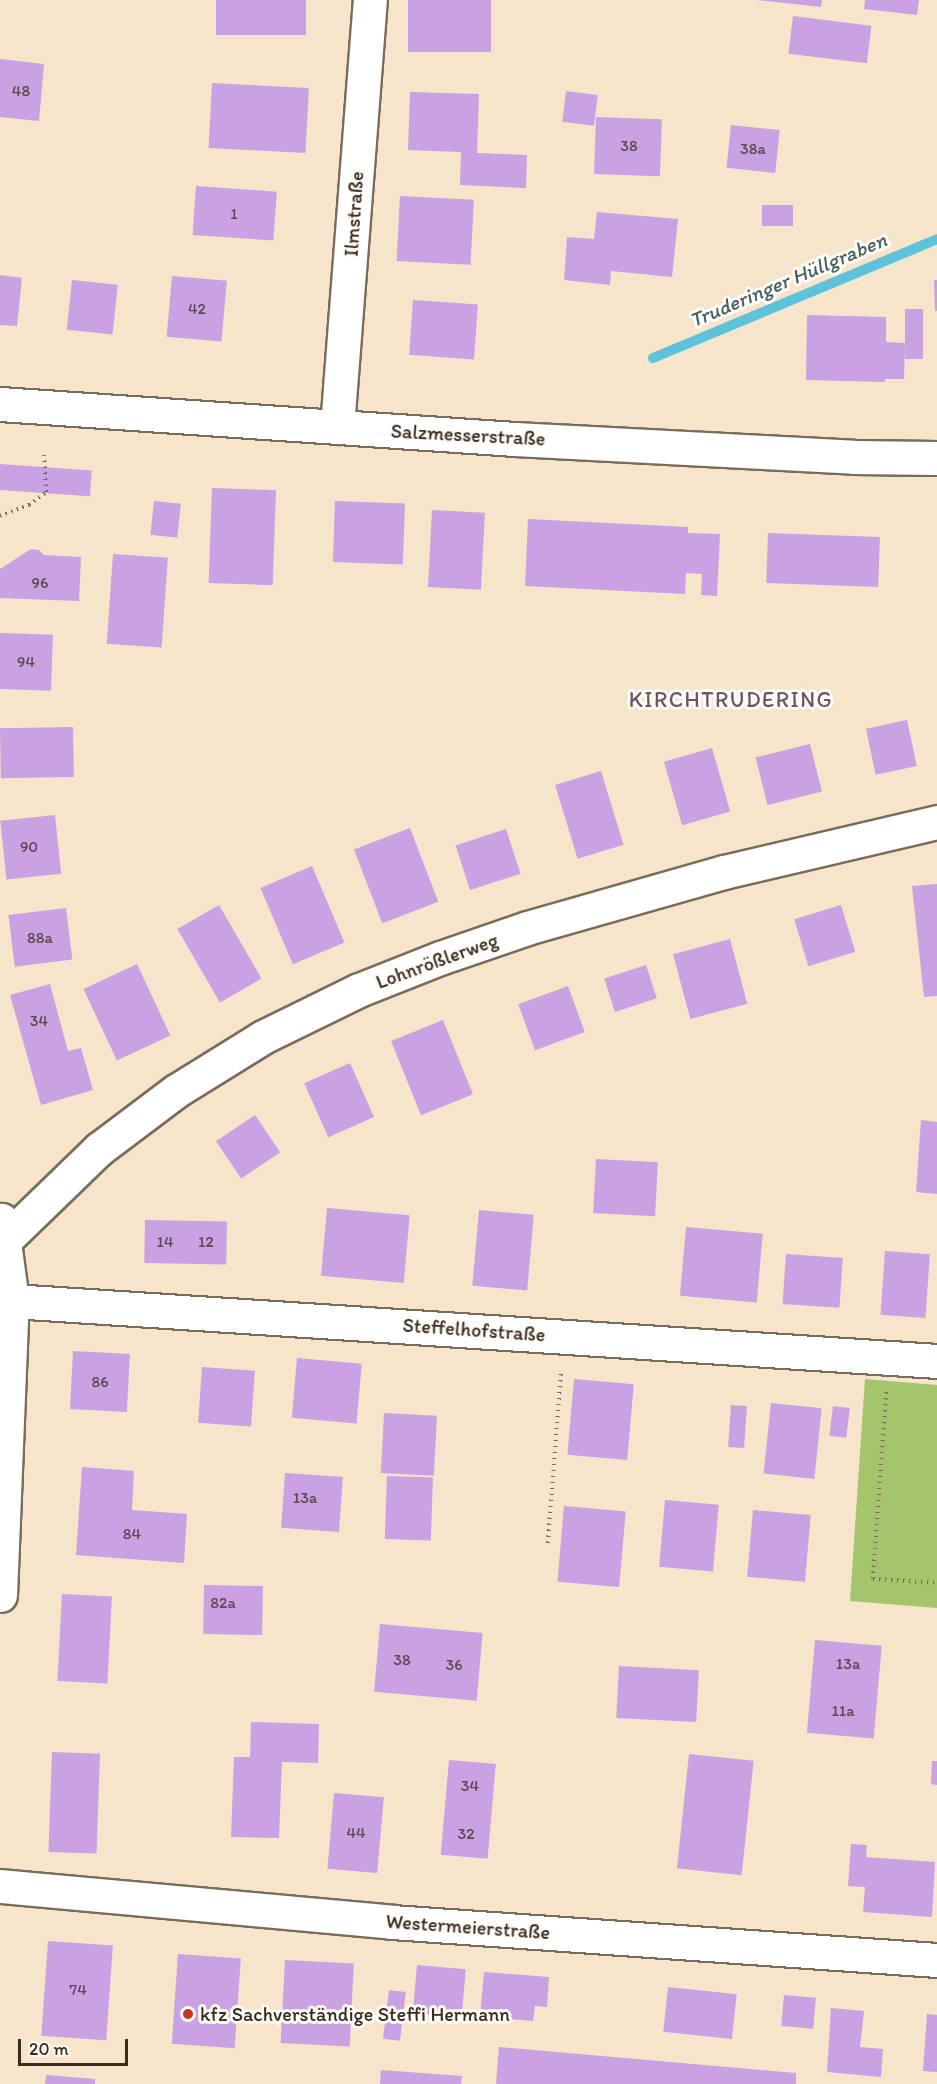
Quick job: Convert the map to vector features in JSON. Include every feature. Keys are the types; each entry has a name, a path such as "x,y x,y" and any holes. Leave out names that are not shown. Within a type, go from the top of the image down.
{"street":[{"name":"Ilmstraße","path":"337,428 370,0"},
{"name":"Salzmesserstraße","path":"0,404 337,428 854,457 937,458"},
{"name":"Lohnrößlerweg","path":"3,1227 99,1149 176,1091 263,1037 359,990 440,958 526,928 724,872 937,822"},
{"path":"0,1595 12,1301 3,1227"},
{"name":"Steffelhofstraße","path":"12,1301 937,1361"},
{"name":"Westermeierstraße","path":"0,1886 392,1922 937,1960"}],"path":[{"path":"0,516 29,505 46,492 44,455"},
{"path":"548,1543 564,1336"},
{"path":"888,1358 873,1579 937,1583"}],"green space":[{"path":"865,1379 937,1385 937,1608 850,1601"}],"building":[{"path":"216,0 306,0 306,35 216,35"},
{"path":"408,0 491,0 491,52 408,52"},
{"path":"757,0 822,0 821,7"},
{"path":"865,0 919,0 917,15 864,9"},
{"path":"793,16 871,26 867,63 788,54"},
{"path":"0,59 44,64 39,121 0,117"},
{"path":"212,83 309,88 305,153 209,148"},
{"path":"566,91 598,95 594,126 562,122"},
{"path":"410,92 479,94 477,153 527,155 526,188 460,185 461,152 408,150"},
{"path":"596,117 662,119 660,176 594,174"},
{"path":"731,125 780,130 775,173 727,168"},
{"path":"196,186 277,192 273,241 193,235"},
{"path":"400,196 474,200 470,265 397,261"},
{"path":"762,205 793,205 793,226 762,226"},
{"path":"597,212 678,219 672,277 611,271 610,285 564,280 567,237 594,239"},
{"path":"0,275 22,278 17,326 0,325"},
{"path":"172,276 227,281 221,342 167,337"},
{"path":"72,280 118,285 113,335 67,330"},
{"path":"934,280 937,280 937,311 935,311"},
{"path":"413,300 478,305 474,359 409,355"},
{"path":"905,309 923,309 923,359 905,359"},
{"path":"807,315 886,317 886,342 905,343 904,379 885,379 885,382 806,380"},
{"path":"0,464 92,470 90,496 0,490"},
{"path":"212,488 276,490 273,585 209,583"},
{"path":"154,501 181,504 177,538 150,535"},
{"path":"335,501 405,503 403,564 333,562"},
{"path":"432,510 485,513 481,590 428,587"},
{"path":"528,519 688,527 688,533 720,534 717,596 701,595 702,574 686,573 685,594 525,586"},
{"path":"768,533 880,537 878,587 766,583"},
{"path":"31,549 39,550 44,555 81,557 79,601 0,598 0,569"},
{"path":"113,554 168,558 162,648 107,644"},
{"path":"0,633 53,635 51,691 0,689"},
{"path":"907,720 917,766 876,775 866,729"},
{"path":"73,727 74,777 1,778 0,728"},
{"path":"810,744 822,792 768,805 756,758"},
{"path":"712,748 730,811 682,825 664,762"},
{"path":"601,771 624,845 578,859 555,785"},
{"path":"55,815 61,874 6,879 0,821"},
{"path":"410,828 438,902 382,923 354,850"},
{"path":"506,829 521,874 470,890 456,845"},
{"path":"312,866 344,942 293,964 260,888"},
{"path":"937,884 937,996 924,997 912,886"},
{"path":"219,905 262,979 220,1003 177,929"},
{"path":"841,905 855,952 808,966 794,919"},
{"path":"66,908 72,960 15,967 8,915"},
{"path":"730,939 747,1004 690,1019 673,954"},
{"path":"137,964 170,1036 117,1061 84,989"},
{"path":"646,965 657,998 615,1012 604,979"},
{"path":"50,984 68,1051 81,1048 93,1090 41,1105 10,995"},
{"path":"568,986 585,1032 535,1050 518,1004"},
{"path":"443,1020 473,1094 421,1115 391,1041"},
{"path":"350,1063 374,1117 328,1137 304,1083"},
{"path":"255,1115 280,1152 241,1179 216,1141"},
{"path":"921,1120 937,1122 937,1194 916,1192"},
{"path":"596,1159 658,1162 655,1216 593,1213"},
{"path":"327,1208 410,1215 404,1283 321,1276"},
{"path":"479,1210 534,1215 527,1291 472,1286"},
{"path":"145,1220 227,1221 226,1264 144,1263"},
{"path":"686,1227 763,1234 757,1302 680,1296"},
{"path":"885,1251 930,1254 925,1318 881,1315"},
{"path":"786,1254 843,1258 839,1308 783,1304"},
{"path":"73,1351 130,1354 127,1412 70,1409"},
{"path":"297,1358 362,1364 357,1423 292,1418"},
{"path":"202,1367 255,1371 251,1427 198,1423"},
{"path":"574,1379 634,1384 627,1460 567,1455"},
{"path":"771,1403 822,1408 814,1479 764,1474"},
{"path":"731,1405 747,1406 744,1448 728,1447"},
{"path":"833,1406 850,1408 846,1438 829,1436"},
{"path":"384,1413 437,1416 434,1476 381,1473"},
{"path":"82,1467 134,1471 132,1510 187,1514 184,1563 76,1555"},
{"path":"285,1473 343,1477 339,1532 281,1528"},
{"path":"387,1476 433,1478 431,1541 385,1539"},
{"path":"665,1500 719,1505 713,1571 659,1567"},
{"path":"564,1506 626,1511 619,1587 557,1582"},
{"path":"753,1510 811,1515 805,1582 747,1577"},
{"path":"204,1585 263,1586 262,1635 203,1634"},
{"path":"62,1594 112,1597 107,1683 57,1681"},
{"path":"380,1624 483,1633 477,1701 374,1692"},
{"path":"815,1640 882,1646 874,1738 807,1733"},
{"path":"619,1666 699,1670 696,1722 616,1718"},
{"path":"251,1722 319,1724 318,1763 282,1762 279,1838 231,1837 234,1757 250,1757"},
{"path":"52,1752 100,1754 96,1854 49,1852"},
{"path":"689,1754 754,1761 742,1875 677,1868"},
{"path":"449,1760 496,1764 488,1859 441,1855"},
{"path":"932,1761 937,1761 937,1785 931,1784"},
{"path":"334,1793 384,1797 377,1873 327,1869"},
{"path":"851,1844 867,1845 866,1857 935,1862 932,1917 863,1912 865,1887 848,1886"},
{"path":"48,1941 113,1946 106,2040 41,2036"},
{"path":"178,1954 241,1958 235,2048 172,2044"},
{"path":"285,1960 354,1964 350,2046 281,2043"},
{"path":"417,1965 466,1969 462,2018 413,2014"},
{"path":"484,1972 549,1977 547,2007 535,2006 533,2021 480,2017"},
{"path":"668,1987 737,1994 732,2039 663,2032"},
{"path":"389,1990 406,1992 400,2041 383,2039"},
{"path":"784,1995 816,1998 813,2029 781,2026"},
{"path":"831,2008 864,2011 860,2047 883,2049 881,2077 827,2072"},
{"path":"927,2014 937,2015 937,2072 923,2071"},
{"path":"499,2047 796,2073 796,2084 496,2084"},
{"path":"381,2070 462,2076 461,2084 380,2084"},
{"path":"46,2075 95,2079 95,2084 45,2084"}],"waterway":[{"name":"Truderinger Hüllgraben","path":"653,358 937,239"}],"place":[{"name":"kfz Sachverständige Steffi Hermann","path":"188,2014"}],"district":[{"name":"KIRCHTRUDERING","path":"731,700"}]}
